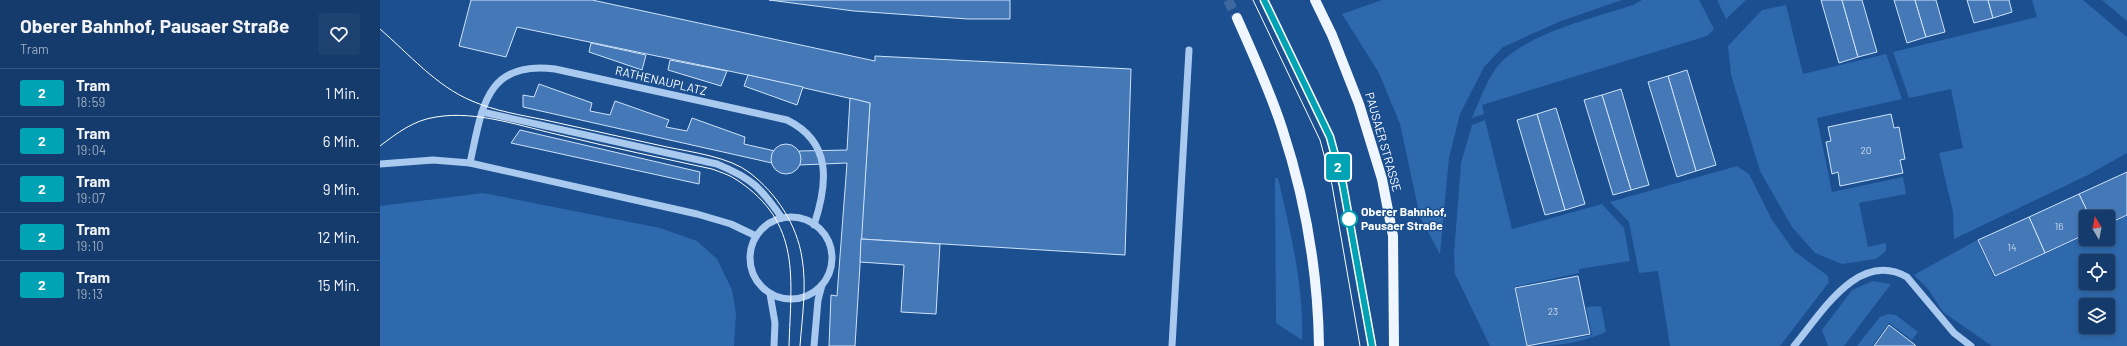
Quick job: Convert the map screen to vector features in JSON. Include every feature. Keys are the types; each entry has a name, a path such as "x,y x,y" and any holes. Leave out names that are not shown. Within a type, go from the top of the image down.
{"main road":[{"name":"PAUSAER STRASSE","path":"1315,0 1332,35 1359,104 1382,179 1393,236 1394,346"},
{"path":"1237,18 1267,89 1295,170 1308,226 1318,312 1319,346"}],"street":[{"path":"1172,346 1189,50"},
{"name":"RATHENAUPLATZ","path":"470,163 482,112 492,88 508,75 524,69 543,67 787,120 802,127 813,140 820,155 824,181 821,201 814,225"},
{"path":"482,112 716,164 742,175 764,192 782,218"},
{"path":"380,164 434,160 470,163 697,214 731,224 756,236"},
{"path":"782,218 797,218 814,225 826,238 830,247 832,260 829,273 822,284 814,292 803,298 790,299 770,294 755,278 751,268 751,246 756,236 765,226 782,218"},
{"path":"1794,346 1841,290 1854,279 1868,272 1883,270 1900,273 1907,277 1954,333 1971,346"},
{"path":"814,346 818,300 822,284"},
{"path":"770,294 775,323 774,346"}],"shaded area":[{"path":"1382,0 1622,0 1561,21 1503,47 1484,67 1460,114 1449,158 1440,254 1420,217 1400,124 1379,73 1342,14"},
{"path":"1642,0 1699,0 1714,29 1707,36 1482,105 1484,114 1472,118 1494,71 1505,58 1520,47 1558,29 1633,5"},
{"path":"1717,0 1746,0 1726,19"},
{"path":"2032,0 2083,0 2127,37 2127,153 2088,175 1954,239 1953,212 1939,153 1963,148 1951,89 1909,98 1893,52 2037,17"},
{"path":"2102,0 2127,0 2127,21"},
{"path":"1786,5 1803,74 1886,54 1902,99 1817,118 1832,192 1903,177 1906,194 1859,203 1868,247 1886,243 1886,251 1876,259 1842,264 1815,253 1792,227 1760,171 1731,75 1728,46 1762,10"},
{"path":"1485,120 1512,229 1602,204 1624,228 1630,261 1579,269 1579,273 1514,287 1526,346 1490,346 1455,274 1454,254 1461,163 1472,125"},
{"path":"1737,166 1749,174 1772,220 1794,251 1828,276 1829,282 1780,346 1670,346 1658,271 1639,273 1629,222 1610,202"},
{"path":"1275,178 1278,178 1295,258 1301,299 1302,340 1276,323"},
{"path":"483,193 660,228 697,241 717,259 732,290 736,313 734,346 380,346 380,206"},
{"path":"2127,216 2127,346 1992,346 1943,312 1928,289 1914,275 1977,240 1994,277 2079,238 2079,246 2115,246 2115,222"},
{"path":"1873,281 1891,284 1844,346 1828,346 1822,330 1852,290"},
{"path":"1601,306 1606,332 1572,342 1537,346 1592,335 1586,307"},
{"path":"1888,314 1896,315 1918,332 1912,340 1889,323 1872,346 1857,346 1880,317"}],"building":[{"path":"471,0 592,0 875,61 875,56 1131,69 1125,255 861,239 870,103 748,75 517,27 506,57 459,46"},
{"path":"769,0 1010,0 1010,19 968,19 854,11"},
{"path":"1821,0 1842,0 1858,57 1839,63"},
{"path":"1842,0 1862,0 1877,52 1858,57"},
{"path":"1894,0 1915,0 1926,37 1907,43"},
{"path":"1915,0 1936,0 1945,32 1926,37"},
{"path":"1967,0 1988,0 1993,18 1974,23"},
{"path":"1988,0 2009,0 2012,12 1993,18"},
{"path":"591,43 646,55 642,70 589,52"},
{"path":"670,60 727,71 721,86 668,70"},
{"path":"1687,70 1716,165 1696,171 1668,76"},
{"path":"748,75 803,87 797,105 744,86"},
{"path":"1668,76 1696,171 1677,177 1648,82"},
{"path":"539,84 592,103 590,111 610,115 615,101 669,120 666,127 687,131 692,118 745,137 744,144 775,151 772,163 523,107 523,95 534,97"},
{"path":"1621,89 1649,185 1631,190 1602,95"},
{"path":"1602,95 1631,190 1613,195 1584,100"},
{"path":"850,98 870,103 855,346 829,346 831,295 837,296 847,163 799,165 799,151 847,150"},
{"path":"1556,108 1585,204 1565,210 1537,114"},
{"path":"1537,114 1565,210 1545,215 1517,120"},
{"path":"1891,114 1894,128 1899,127 1905,159 1900,160 1903,173 1840,186 1838,172 1832,174 1826,142 1831,141 1828,127"},
{"path":"520,130 700,172 699,184 511,143"},
{"path":"786,144 796,149 801,159 796,169 786,174 776,169 771,159 776,149"},
{"path":"2127,172 2127,215 2115,221 2115,210 2087,210 2079,194"},
{"path":"2079,194 2087,210 2079,210 2079,237 2045,253 2029,217"},
{"path":"2029,217 2045,253 1995,276 1978,240"},
{"path":"861,239 940,244 936,314 901,312 904,265 860,262"},
{"path":"1578,276 1590,334 1527,346 1515,288"},
{"path":"1889,325 1914,344 1916,346 1874,346"}],"tunnel":[{"path":"1228,0 1237,18"}],"tram line":[{"path":"1253,0 1320,140 1332,185 1360,346"},
{"path":"1264,0 1330,137 1343,185 1372,346"},
{"name":"2","path":"1264,0 1330,137 1343,185 1372,346"},
{"path":"380,29 423,69 459,95 472,101 508,112 710,156 742,167 750,173 760,181 777,200 796,234 802,258 804,280 804,302 800,346"},
{"path":"380,146 399,132 420,121 452,115 468,116 500,120 601,145 712,169 725,174 737,180 758,197 773,215 783,233 791,275 789,346"}],"place":[{"name":"Oberer Bahnhof, Pausaer Straße","path":"1349,219"}]}
